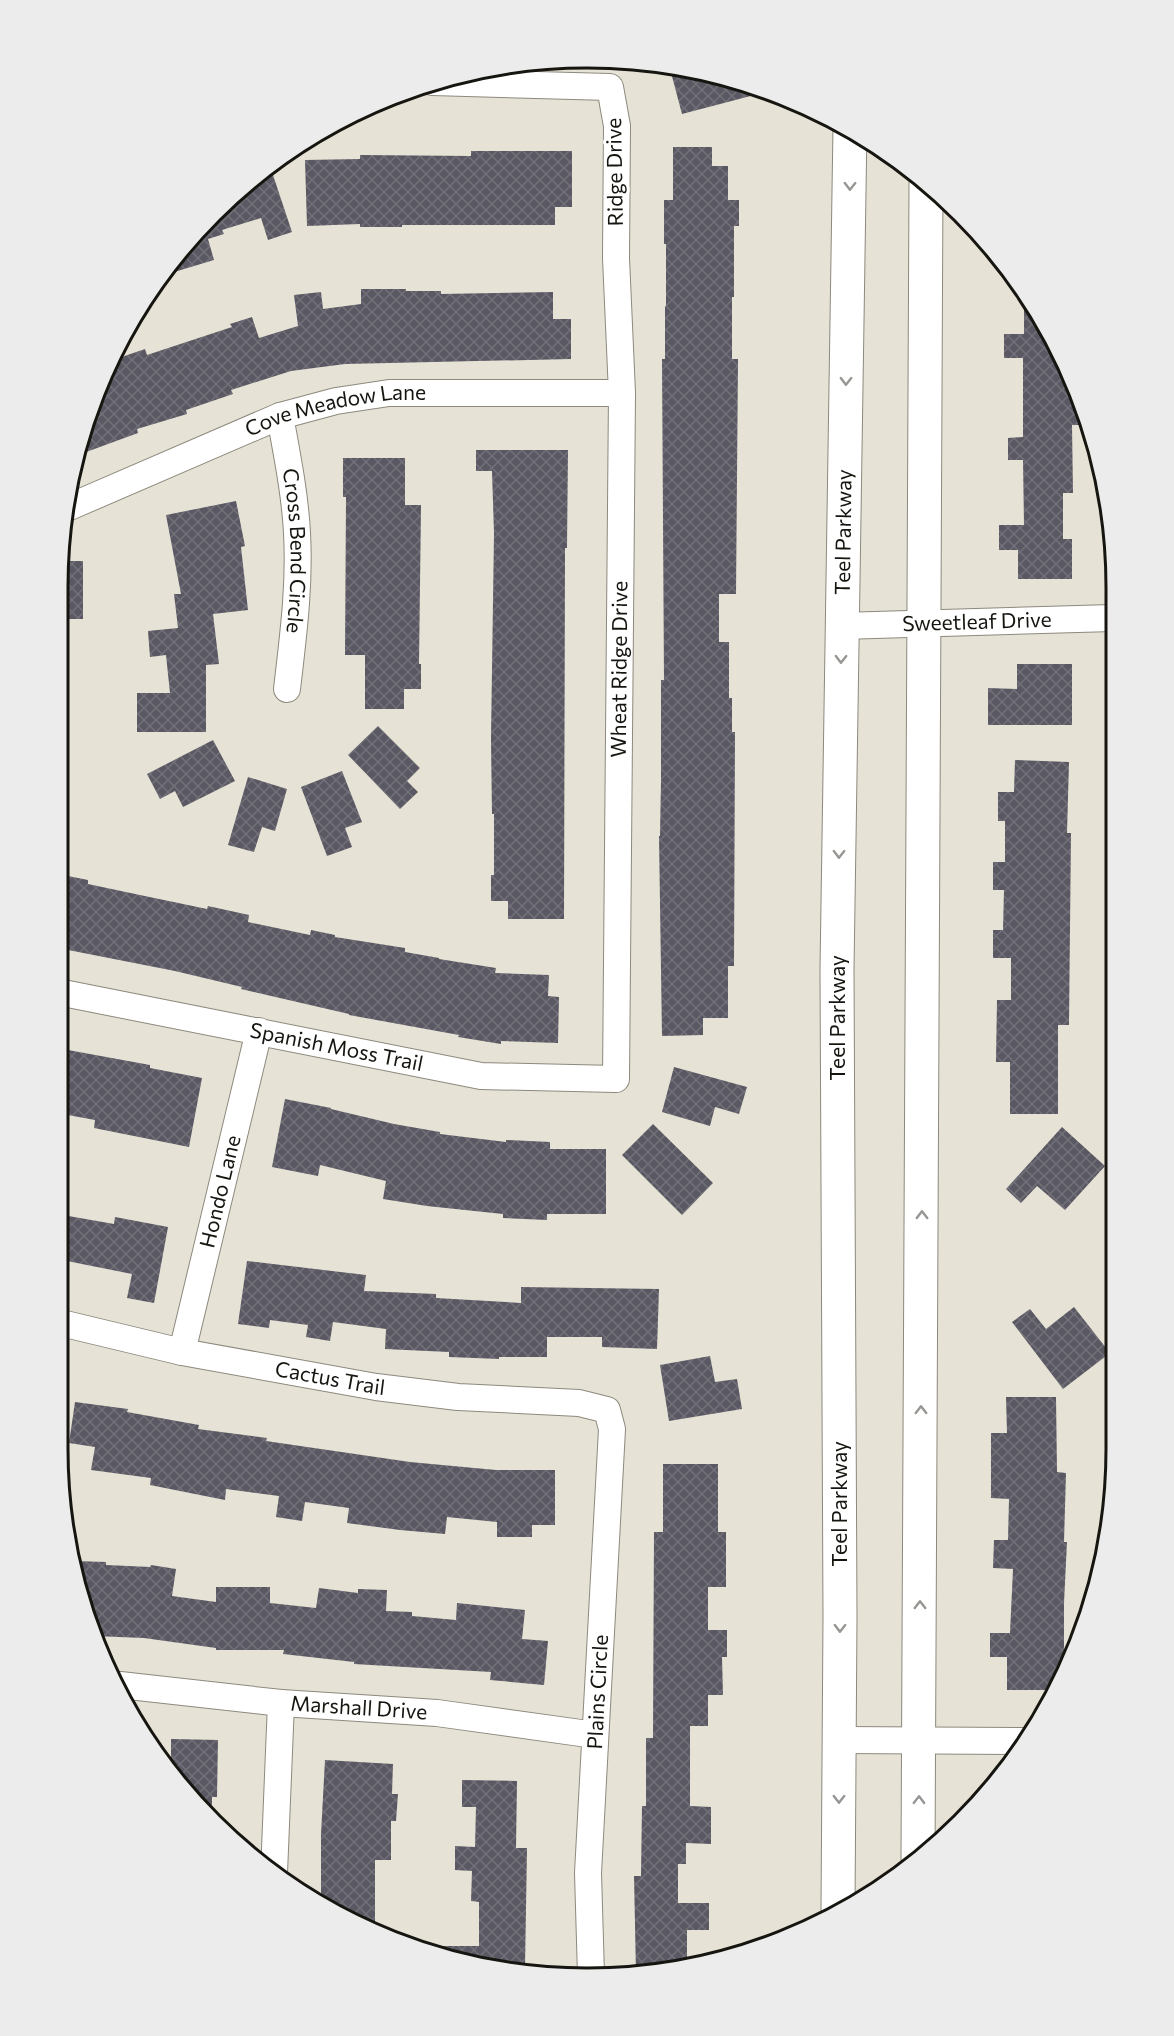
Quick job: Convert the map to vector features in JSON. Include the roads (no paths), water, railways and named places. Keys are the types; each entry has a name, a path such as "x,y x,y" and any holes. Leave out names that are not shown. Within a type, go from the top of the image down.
{"main road":[{"name":"Teel Parkway","path":"838,1904 837,969 850,139"},
{"path":"918,1849 926,193"}],"street":[{"name":"Ridge Drive","path":"462,83 610,87 616,126 616,258"},
{"name":"Wheat Ridge Drive","path":"616,258 622,393 616,1079"},
{"name":"Cove Meadow Lane","path":"74,505 280,416 336,401 389,393 622,393"},
{"name":"Cross Bend Circle","path":"280,416 297,534 297,599 287,689"},
{"name":"Sweetleaf Drive","path":"841,626 1106,618"},
{"name":"Spanish Moss Trail","path":"68,994 481,1076 616,1079"},
{"name":"Hondo Lane","path":"182,1352 259,1031"},
{"name":"Cactus Trail","path":"68,1325 182,1352 376,1388 458,1397 579,1402 607,1410"},
{"name":"Plains Circle","path":"591,1968 588,1873 612,1429 607,1410"},
{"name":"Marshall Drive","path":"124,1686 280,1703 437,1713 596,1735"},
{"path":"274,1863 280,1703"},
{"path":"839,1740 1018,1740"}]}
